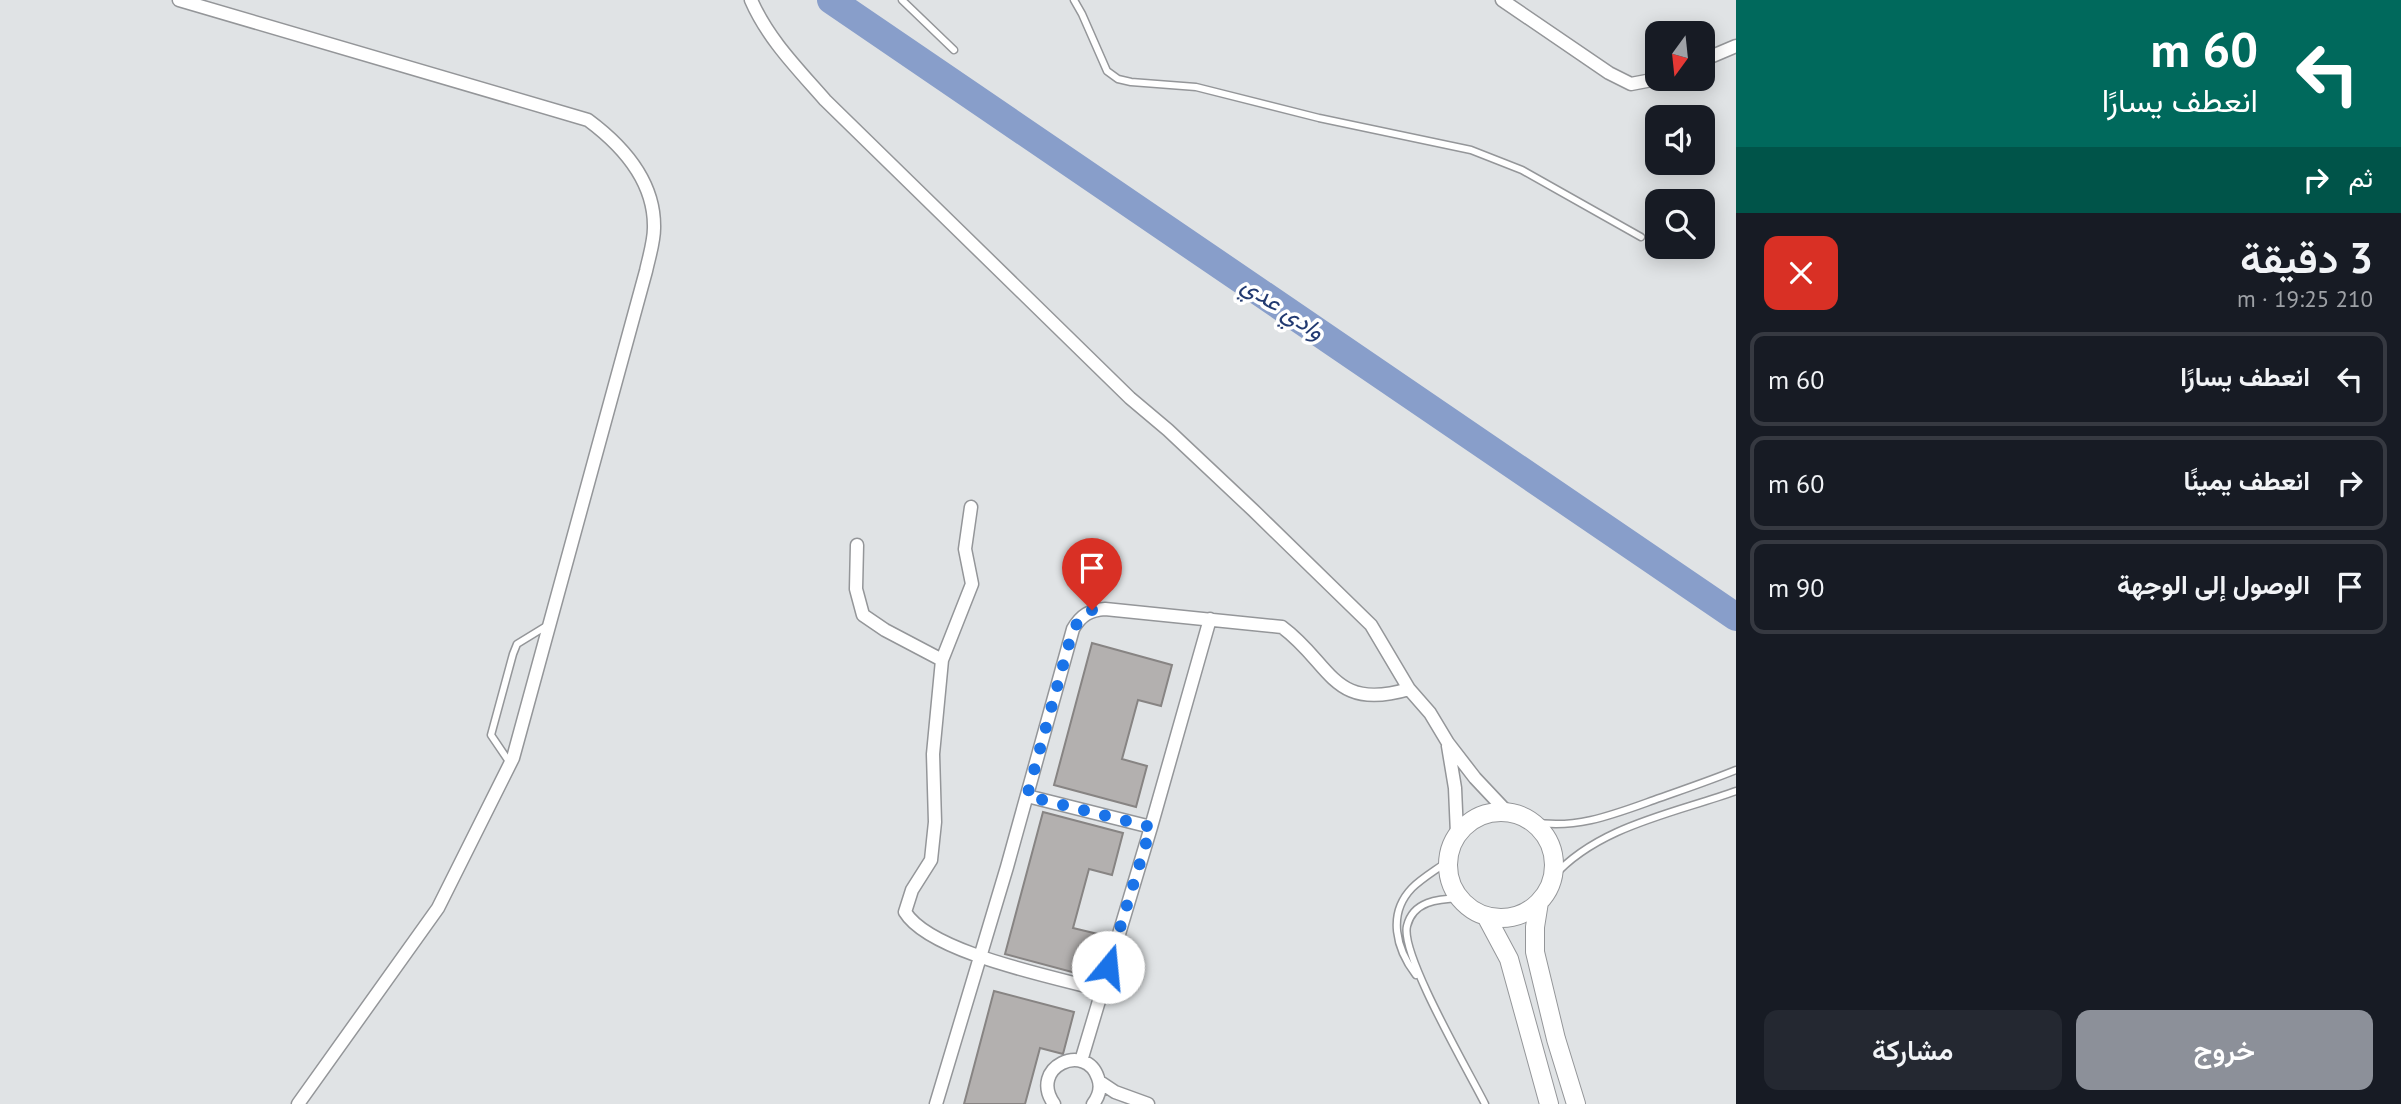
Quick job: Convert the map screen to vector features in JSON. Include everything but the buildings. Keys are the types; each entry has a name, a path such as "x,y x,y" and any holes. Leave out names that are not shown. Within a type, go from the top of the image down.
{"street":[{"path":"179,0 572,113 588,120 605,132 636,168 648,192 654,226 652,243 550,624 510,763 438,908 298,1104"},
{"path":"751,0 760,20 781,50 825,100 1130,398 1164,426 1371,625 1409,689 1430,713 1448,743 1475,778 1507,812"},
{"path":"1502,0 1609,74 1631,84 1645,81"},
{"path":"1715,55 1736,46"},
{"path":"971,507 965,549 972,584 942,660 933,754 935,822 931,860 912,890 905,912 912,923 981,957 1101,990"},
{"path":"857,545 856,589 863,615 942,660"},
{"path":"936,1104 981,957 1073,629 1084,615 1092,610 1105,609 1282,627 1301,641 1333,681 1353,692 1388,696 1409,689"},
{"path":"1081,1061 1210,620"},
{"path":"1448,743 1455,788 1457,834"},
{"path":"1027,796 1151,827"},
{"path":"1493,812 1521,815 1533,822 1544,833 1551,847 1553,877 1548,890 1528,911 1515,916 1486,916 1471,909 1460,898 1448,874 1450,847 1457,834 1479,816 1493,812"},
{"path":"1539,902 1535,952 1556,1039 1576,1104"},
{"path":"1486,916 1509,959 1549,1104"},
{"path":"1054,1104 1047,1090 1049,1076 1059,1064 1073,1060 1081,1061 1093,1069 1100,1082 1115,1092 1148,1104"},
{"path":"1093,1104 1098,1097 1100,1082"}],"lane":[{"path":"902,0 954,50"},
{"path":"1074,0 1083,14 1107,71 1118,79 1196,88 1319,118 1471,149 1522,170 1641,237"},
{"path":"510,763 491,736 513,654 517,645 550,624"},
{"path":"1533,822 1550,825 1576,823 1608,816 1736,770"},
{"path":"1553,877 1567,861 1592,845 1646,822 1736,791"},
{"path":"1422,982 1410,968 1402,950 1396,933 1397,917 1402,902 1411,889 1448,861"},
{"path":"1460,898 1431,901 1420,906 1407,926 1406,938 1422,982 1485,1104"}],"waterway":[{"name":"وادي عدي","path":"831,0 1736,617"}],"route":[{"path":"1092,610 1078,621 1073,629 1027,796 1151,827 1108,967"}]}
